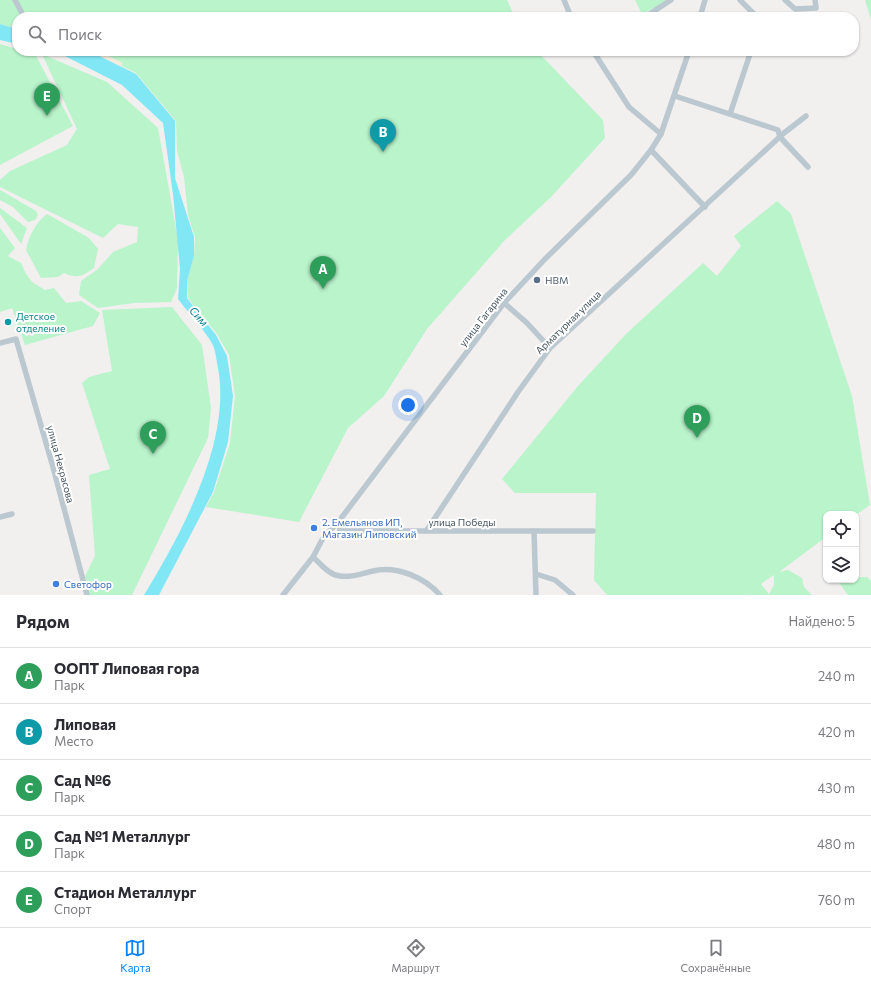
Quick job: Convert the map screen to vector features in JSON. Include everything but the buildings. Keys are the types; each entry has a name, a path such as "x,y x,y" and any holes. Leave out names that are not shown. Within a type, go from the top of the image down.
{"street":[{"path":"15,0 21,12"},
{"path":"564,0 569,12"},
{"path":"653,12 671,0"},
{"path":"701,12 705,0"},
{"path":"740,0 752,12"},
{"path":"785,0 795,9 816,8 815,0"},
{"path":"596,56 629,107 660,134"},
{"name":"улица Гагарина","path":"283,595 313,557 323,538 339,521 504,303 533,271 631,175 651,150 660,134 675,96 687,56"},
{"path":"730,114 749,56"},
{"path":"675,96 778,130 780,137 808,167"},
{"name":"Арматурная улица","path":"427,530 526,380 550,348 780,137 806,116"},
{"path":"651,150 705,207"},
{"path":"504,303 527,323 550,348"},
{"name":"улица Некрасова","path":"0,343 16,338 88,595"},
{"path":"0,517 12,514"},
{"name":"улица Победы","path":"339,521 340,531 593,531"},
{"path":"534,532 536,595"},
{"path":"313,557 332,573 339,576 352,576 376,570 396,570 430,584 440,595"},
{"path":"536,574 555,580 573,595"}],"green space":[{"path":"0,0 507,0 513,12 12,12 12,28 0,24"},
{"path":"635,0 670,0 646,12 641,12"},
{"path":"865,0 871,0 871,20"},
{"path":"0,44 12,48 12,56 36,56 73,126 0,165"},
{"path":"43,56 47,56 107,82 158,128 178,240 177,288 171,302 134,303 98,308 79,295 81,281 98,269 113,252 137,242 138,227 118,224 103,238 0,187 0,180 10,171 67,145 77,129"},
{"path":"101,56 542,56 603,120 605,138 551,197 505,240 427,329 384,396 348,428 299,522 206,507 214,492 230,443 235,396 229,355 217,334 188,298 187,281 194,256 195,237 188,215 184,177 177,151 176,121 136,73"},
{"path":"0,190 36,211 38,215 35,220 28,222 13,207 0,200"},
{"path":"777,201 791,214 852,396 870,505 859,513 859,511 823,511 823,539 779,572 788,570 802,578 804,587 812,595 607,595 594,580 596,493 515,493 502,479 578,386 626,334 703,263 717,276 741,246 734,236","holes":["774,575 774,585 769,594 761,584"]},
{"path":"0,208 27,228 21,244 0,214"},
{"path":"47,214 89,238 98,249 94,268 80,276 73,276 64,273 58,277 41,278 26,250 33,230 39,221"},
{"path":"0,228 15,248 8,256 21,263 32,282 45,290 54,288 66,303 81,301 100,313 93,326 25,345 12,308 0,312"},
{"path":"172,307 202,345 211,408 208,438 132,595 89,595 85,576 95,556 89,475 110,469 82,383 89,377 112,371 102,310"},
{"path":"859,577 867,577 871,581 871,595 848,595 840,584 859,583"}],"sand":[{"path":"99,56 108,56 123,63 121,67"}],"water":[{"path":"0,24 12,28 12,43 0,40"},
{"name":"Сим","path":"65,56 99,56 136,74 175,121 175,178 194,237 194,256 187,281 187,298 216,335 227,356 233,396 228,442 213,492 159,595 144,595 174,543 201,484 211,453 218,422 220,392 217,363 213,345 202,328 178,299 180,269 173,194 163,123 122,85"}],"place":[{"name":"Стадион Металлург","path":"47,116"},
{"name":"Липовая","path":"383,152"},
{"name":"НВМ","path":"537,280"},
{"name":"ООПТ Липовая гора","path":"323,289"},
{"name":"Детское отделение","path":"8,322"},
{"name":"Сад №1 Металлург","path":"697,438"},
{"name":"Сад №6","path":"153,454"},
{"name":"2. Емельянов ИП, Магазин Липовский","path":"314,528"},
{"name":"Светофор","path":"56,584"}]}
